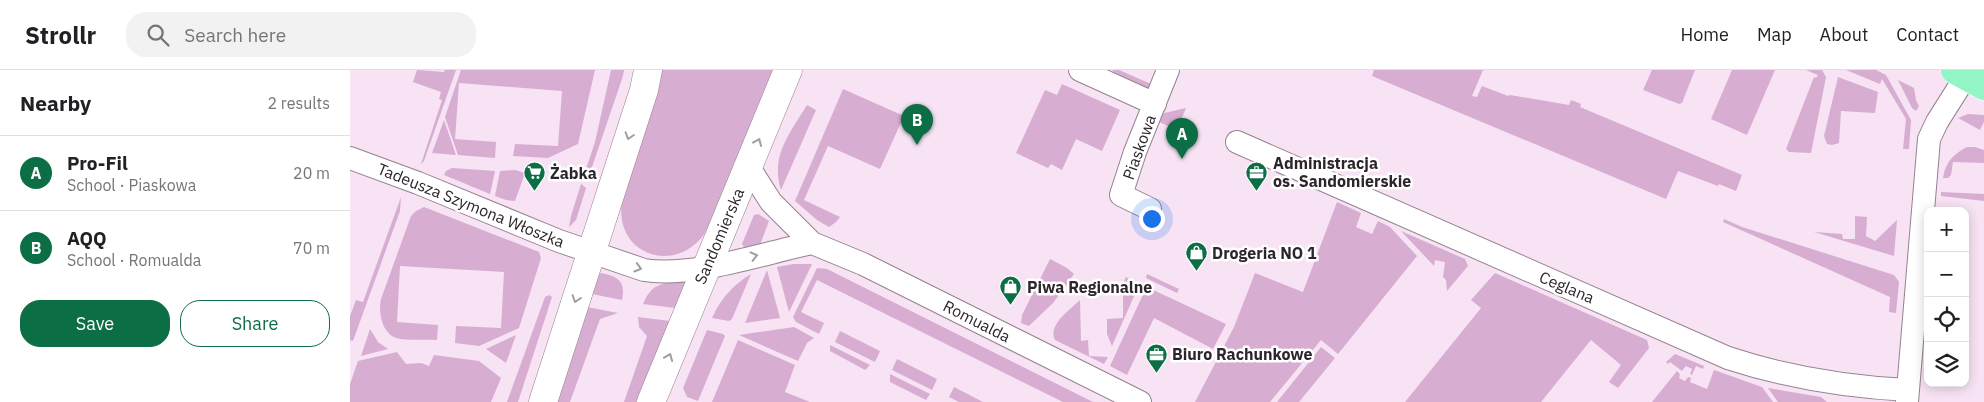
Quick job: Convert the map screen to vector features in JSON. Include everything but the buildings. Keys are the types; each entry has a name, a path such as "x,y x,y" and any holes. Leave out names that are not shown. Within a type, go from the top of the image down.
{"street":[{"path":"543,402 644,90 648,70"},
{"name":"Sandomierska","path":"651,402 788,70"},
{"path":"1080,70 1154,104"},
{"name":"Piaskowa","path":"1150,209 1121,196 1135,152 1168,70"},
{"path":"1908,396 1929,139 1937,122 1968,77"},
{"name":"Ceglana","path":"1237,142 1728,358 1759,368 1908,396"},
{"name":"Tadeusza Szymona Włoszka","path":"350,158 418,183 591,253"},
{"name":"Romualda","path":"748,166 771,202 812,243 863,264 1140,402"},
{"path":"591,253 644,270 659,272 706,267 812,243"}],"shaded area":[{"path":"417,70 444,72 445,70 456,70 424,161 421,164 442,100 439,99 441,92 413,82"},
{"path":"461,70 595,70 578,144 548,158 513,156 515,144 558,146 562,91 459,83 455,139 496,142 495,158 458,155 445,117"},
{"path":"611,70 624,70 623,76 591,170 585,172 595,142"},
{"path":"662,70 775,70 707,230 695,245 680,253 665,256 650,254 637,247 627,235 622,220 622,201"},
{"path":"1113,70 1119,70 1151,84 1149,89 1113,72"},
{"path":"1374,70 1483,70 1472,96 1477,97 1482,86 1508,96 1569,105 1571,100 1581,104 1580,107 1742,175 1736,191 1678,171 1666,199 1372,76"},
{"path":"1652,70 1695,70 1682,103 1679,104 1643,90"},
{"path":"1732,70 1775,70 1747,135 1711,119"},
{"path":"1806,70 1822,70 1826,77 1811,153 1789,152 1786,149 1814,77 1816,78 1818,75"},
{"path":"1846,70 1876,70 1886,75 1911,120 1909,149 1903,149 1906,119 1882,79 1880,84"},
{"path":"1838,77 1878,92 1875,113 1841,111 1839,143 1832,145 1827,144 1824,136"},
{"path":"1898,80 1914,88 1919,106 1916,111 1912,108"},
{"path":"1062,84 1120,110 1102,151 1076,139 1062,170 1051,164 1048,168 1016,153 1045,90 1057,95"},
{"path":"843,89 904,116 880,169 828,146 804,200 840,217 829,227 817,220 795,201"},
{"path":"807,105 816,110 781,190 778,178 780,156 788,135"},
{"path":"1186,108 1177,130 1157,121 1160,114"},
{"path":"1968,114 1984,115 1984,122 1980,130 1958,118"},
{"path":"444,120 456,155 432,153"},
{"path":"1967,147 1984,150 1984,163 1953,162 1951,175 1948,178 1943,178 1950,160"},
{"path":"452,168 495,171 490,194 444,175 446,171"},
{"path":"515,170 525,173 515,201 495,196 500,171"},
{"path":"581,184 586,188 576,220 569,227 571,216"},
{"path":"1941,192 1984,194 1984,201 1941,196"},
{"path":"401,197 400,211 353,341 350,340 350,316 356,300 363,302"},
{"path":"1337,202 1361,213 1356,227 1372,234 1378,221 1390,227 1417,256 1338,354 1321,340 1270,402 1195,402 1234,327 1255,273 1303,292"},
{"path":"424,207 539,252 541,258 519,328 479,346 455,343 456,326 501,328 504,272 400,266 397,322 438,325 437,340 401,339 387,332 382,322 381,299 411,216"},
{"path":"758,214 769,221 760,245 744,247 742,244 754,215"},
{"path":"1855,216 1867,217 1866,236 1875,241 1897,220 1894,256 1814,232 1842,234 1843,239 1855,239"},
{"path":"1724,219 1742,227 1894,275 1899,282 1896,313 1889,312 1890,297 1723,222"},
{"path":"1401,231 1465,259 1468,266 1447,291 1446,280 1443,277 1445,262 1435,260 1434,266"},
{"path":"1050,259 1074,274 1053,303 1029,326 1021,323 1022,315"},
{"path":"794,264 812,264 789,312 777,267"},
{"path":"817,268 827,269 1093,402 1063,402 817,280 801,312 824,323 819,334 796,322 793,317"},
{"path":"767,270 780,318 745,323"},
{"path":"600,273 619,280 623,288 622,300 592,294"},
{"path":"1495,273 1647,340 1649,348 1618,388 1609,382 1621,365 1591,340 1541,402 1405,402 1481,308 1471,300"},
{"path":"751,274 732,319 729,321 712,318 719,304 728,293"},
{"path":"1147,274 1179,289 1177,293 1146,278"},
{"path":"1126,277 1139,285 1112,346 1107,334 1107,319 1123,318 1123,292 1104,292 1104,282 1121,288"},
{"path":"684,280 685,284 675,308 643,304 654,288 663,284"},
{"path":"1146,288 1226,324 1213,349 1154,318 1127,375 1110,366"},
{"path":"549,295 552,297 518,402 507,402 545,297"},
{"path":"1080,300 1081,341 1088,340 1089,356 1108,357 1104,364 1055,340 1053,334 1057,323"},
{"path":"587,307 618,313 600,319 570,402 557,402"},
{"path":"638,317 670,321 636,402 624,402 647,336 639,327"},
{"path":"794,327 814,338 807,343 798,361 739,335"},
{"path":"370,329 378,342 388,349 361,356"},
{"path":"707,330 725,336 698,401 687,397 683,388"},
{"path":"840,331 880,351 875,362 835,342"},
{"path":"516,335 506,363 486,349"},
{"path":"738,340 795,365 785,392 810,402 712,402"},
{"path":"830,345 870,365 865,370 830,351"},
{"path":"1321,347 1335,358 1299,402 1277,402"},
{"path":"397,352 406,364 421,363 429,366 434,355 479,361 501,378 491,402 350,402 350,384 358,361"},
{"path":"1675,354 1704,366 1703,369 1696,366 1692,375 1690,374 1692,369 1686,366 1682,371 1670,362 1668,364 1666,362"},
{"path":"897,359 937,379 932,390 892,370"},
{"path":"1714,370 1762,387 1773,402 1652,402 1677,371 1680,374 1679,378 1685,381 1688,377 1691,378 1690,382 1707,389"},
{"path":"890,374 930,394 926,400 890,382"},
{"path":"954,387 983,402 959,402 949,397"},
{"path":"1768,388 1821,397 1827,402 1778,402"}],"place":[{"name":"AQQ","path":"917,145"},
{"name":"Pro-Fil","path":"1182,159"},
{"name":"Administracja os. Sandomierskie","path":"1257,191"},
{"name":"Żabka","path":"534,192"},
{"name":"Drogeria NO 1","path":"1196,272"},
{"name":"Piwa Regionalne","path":"1011,306"},
{"name":"Biuro Rachunkowe","path":"1156,373"}]}
